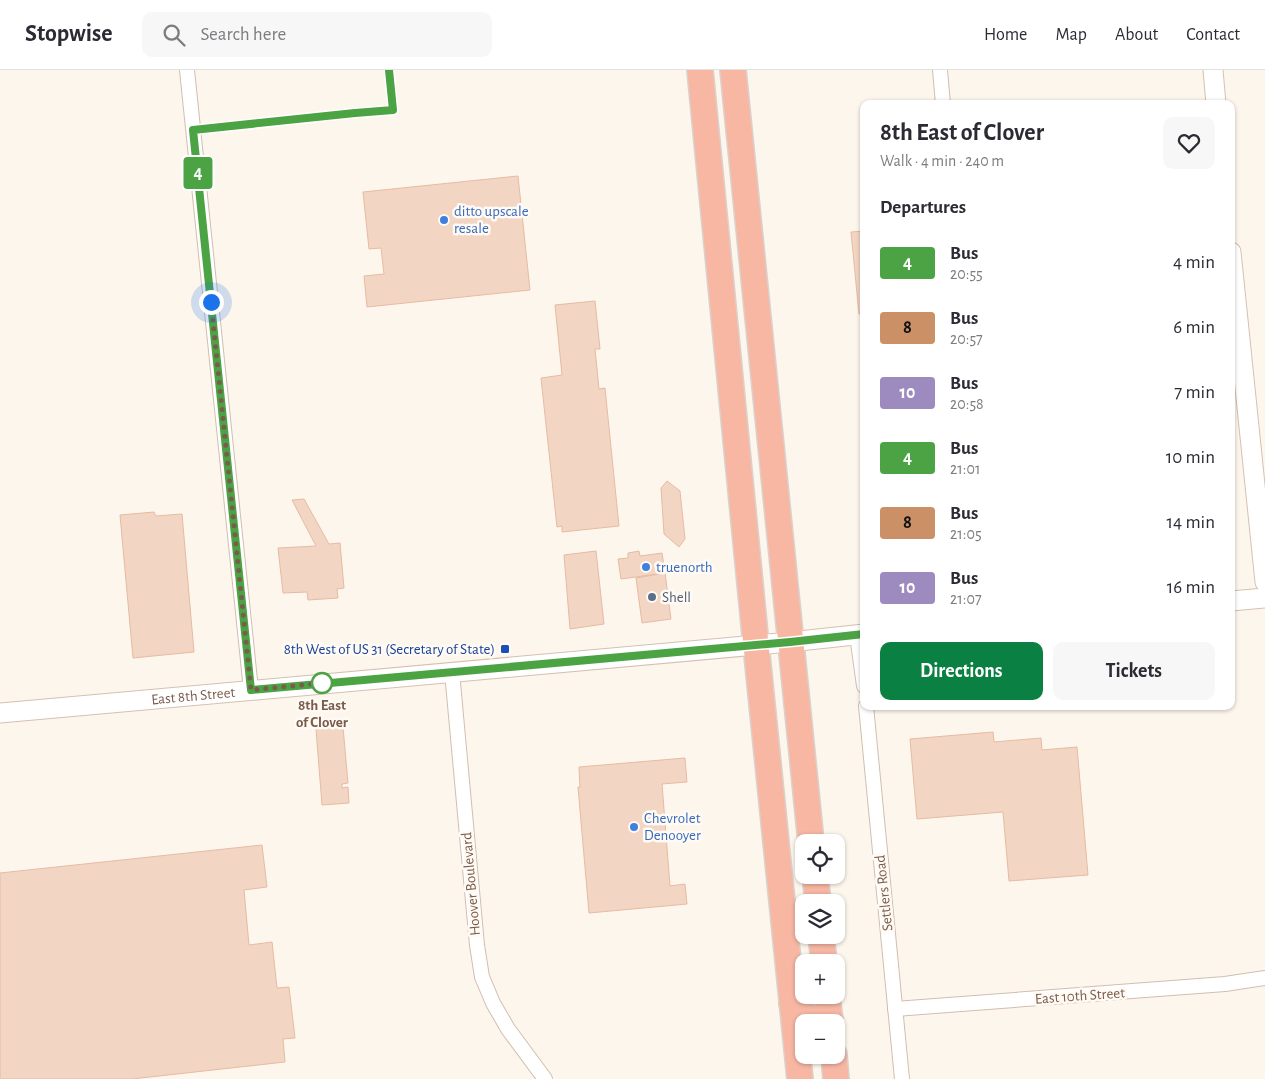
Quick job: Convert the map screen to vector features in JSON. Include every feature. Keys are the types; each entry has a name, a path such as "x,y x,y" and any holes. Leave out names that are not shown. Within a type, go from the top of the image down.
{"highway":[{"path":"700,70 800,1079"},
{"path":"733,70 772,441 790,642 810,834"},
{"path":"719,262 737,261 743,265 758,406 772,441"},
{"path":"792,1003 806,1014"},
{"path":"835,1064 836,1079"}],"main road":[{"path":"1213,70 1216,100"},
{"path":"1235,291 1265,582"},
{"path":"1235,601 1265,598"},
{"name":"East 8th Street","path":"0,713 790,642 860,634"}],"street":[{"path":"187,70 251,690"},
{"path":"940,70 943,100"},
{"name":"Hoover Boulevard","path":"452,672 477,944 482,977 493,1003 508,1029 545,1079"},
{"name":"Settlers Road","path":"866,710 902,1079"},
{"name":"East 10th Street","path":"896,1009 1224,984 1265,978"}],"building":[{"name":"ditto upscale resale","path":"518,176 530,290 367,307 364,276 384,274 381,248 369,249 363,192"},
{"path":"860,231 859,314 851,232"},
{"path":"595,301 600,349 595,349 599,389 605,388 619,526 562,532 562,526 557,527 541,378 562,375 555,305"},
{"path":"667,481 680,491 685,539 679,547 664,534 661,488"},
{"path":"304,499 329,544 340,543 344,588 337,589 338,598 308,600 307,592 283,593 278,548 316,546 292,500"},
{"path":"154,512 156,516 182,514 194,652 133,658 120,515"},
{"path":"596,551 604,624 570,629 564,555"},
{"path":"639,551 640,556 662,553 665,573 621,579 618,559 628,558 628,553"},
{"path":"665,573 671,619 642,623 636,578"},
{"path":"343,727 348,783 342,784 342,788 348,787 349,803 322,805 316,729"},
{"path":"993,732 994,742 1041,738 1042,750 1077,747 1088,875 1009,881 1003,812 917,819 910,739"},
{"path":"685,758 687,782 662,784 670,886 685,884 687,904 589,913 578,787 580,787 579,767"},
{"path":"262,845 267,887 244,890 249,945 272,942 277,988 289,987 295,1038 283,1039 285,1062 132,1079 0,1079 0,873"}],"bus line":[{"name":"4","path":"389,70 393,110 193,130 251,690 860,634"}],"place":[{"name":"ditto upscale resale","path":"444,220"},
{"name":"truenorth","path":"646,567"},
{"name":"Shell","path":"652,597"},
{"name":"8th West of US 31 (Secretary of State)","path":"505,649"},
{"name":"8th East of Clover","path":"322,683"},
{"name":"Chevrolet Denooyer","path":"634,827"}],"route":[{"path":"211,302 251,690 322,683"}]}
